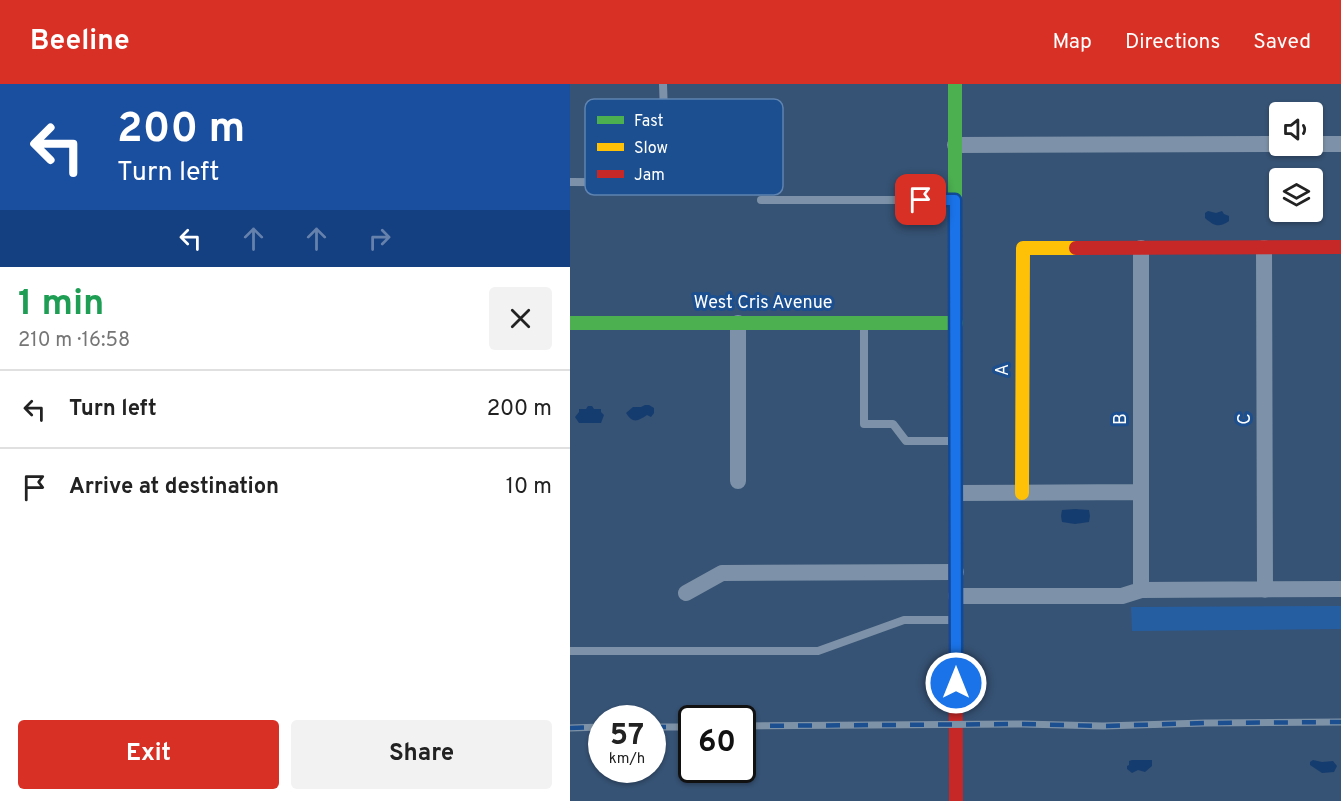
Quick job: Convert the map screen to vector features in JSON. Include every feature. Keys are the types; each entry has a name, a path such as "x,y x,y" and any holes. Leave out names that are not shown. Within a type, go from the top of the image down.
{"street":[{"path":"955,84 956,801"},
{"path":"955,145 1269,144"},
{"path":"1323,144 1341,144"},
{"name":"A","path":"1022,493 1023,248 1141,248"},
{"path":"1141,248 1341,248"},
{"name":"B","path":"1141,248 1141,590"},
{"name":"C","path":"1264,248 1264,590"},
{"name":"West Cris Avenue","path":"570,323 956,323"},
{"path":"738,323 738,481"},
{"path":"956,493 1140,492"},
{"path":"686,593 722,573 956,572"},
{"path":"956,596 1122,596 1141,590 1341,589"}],"lane":[{"path":"663,84 664,99"},
{"path":"570,182 585,182"},
{"path":"761,200 955,200"},
{"path":"864,323 864,424 893,424 906,441 956,441"},
{"path":"570,651 818,651 904,620 956,620"}],"shaded area":[{"path":"1208,211 1216,213 1222,211 1229,216 1229,221 1222,225 1214,224 1205,218 1205,213"},
{"path":"645,405 654,408 651,417 647,415 633,420 626,413 633,407"},
{"path":"588,406 601,409 604,415 601,423 579,423 575,417 579,409 586,409"},
{"path":"1062,510 1089,510 1089,522 1075,524 1062,522"},
{"path":"1341,606 1341,629 1132,631 1131,607"},
{"path":"1132,760 1152,760 1152,766 1145,772 1138,770 1132,773 1127,766"},
{"path":"1313,760 1333,761 1337,766 1334,772 1322,773 1310,765"}],"railway":[{"path":"756,726 1023,724 1103,726 1341,722"},
{"path":"570,728 588,727"},
{"path":"666,727 678,727"}],"traffic: fast":[{"path":"955,84 955,373"},
{"path":"570,323 956,323"}],"traffic: slow":[{"path":"1022,493 1023,248 1076,248"}],"traffic: jam":[{"path":"1076,248 1341,247"},
{"path":"955,373 956,801"}],"route":[{"path":"921,200 955,200 956,683"}]}
